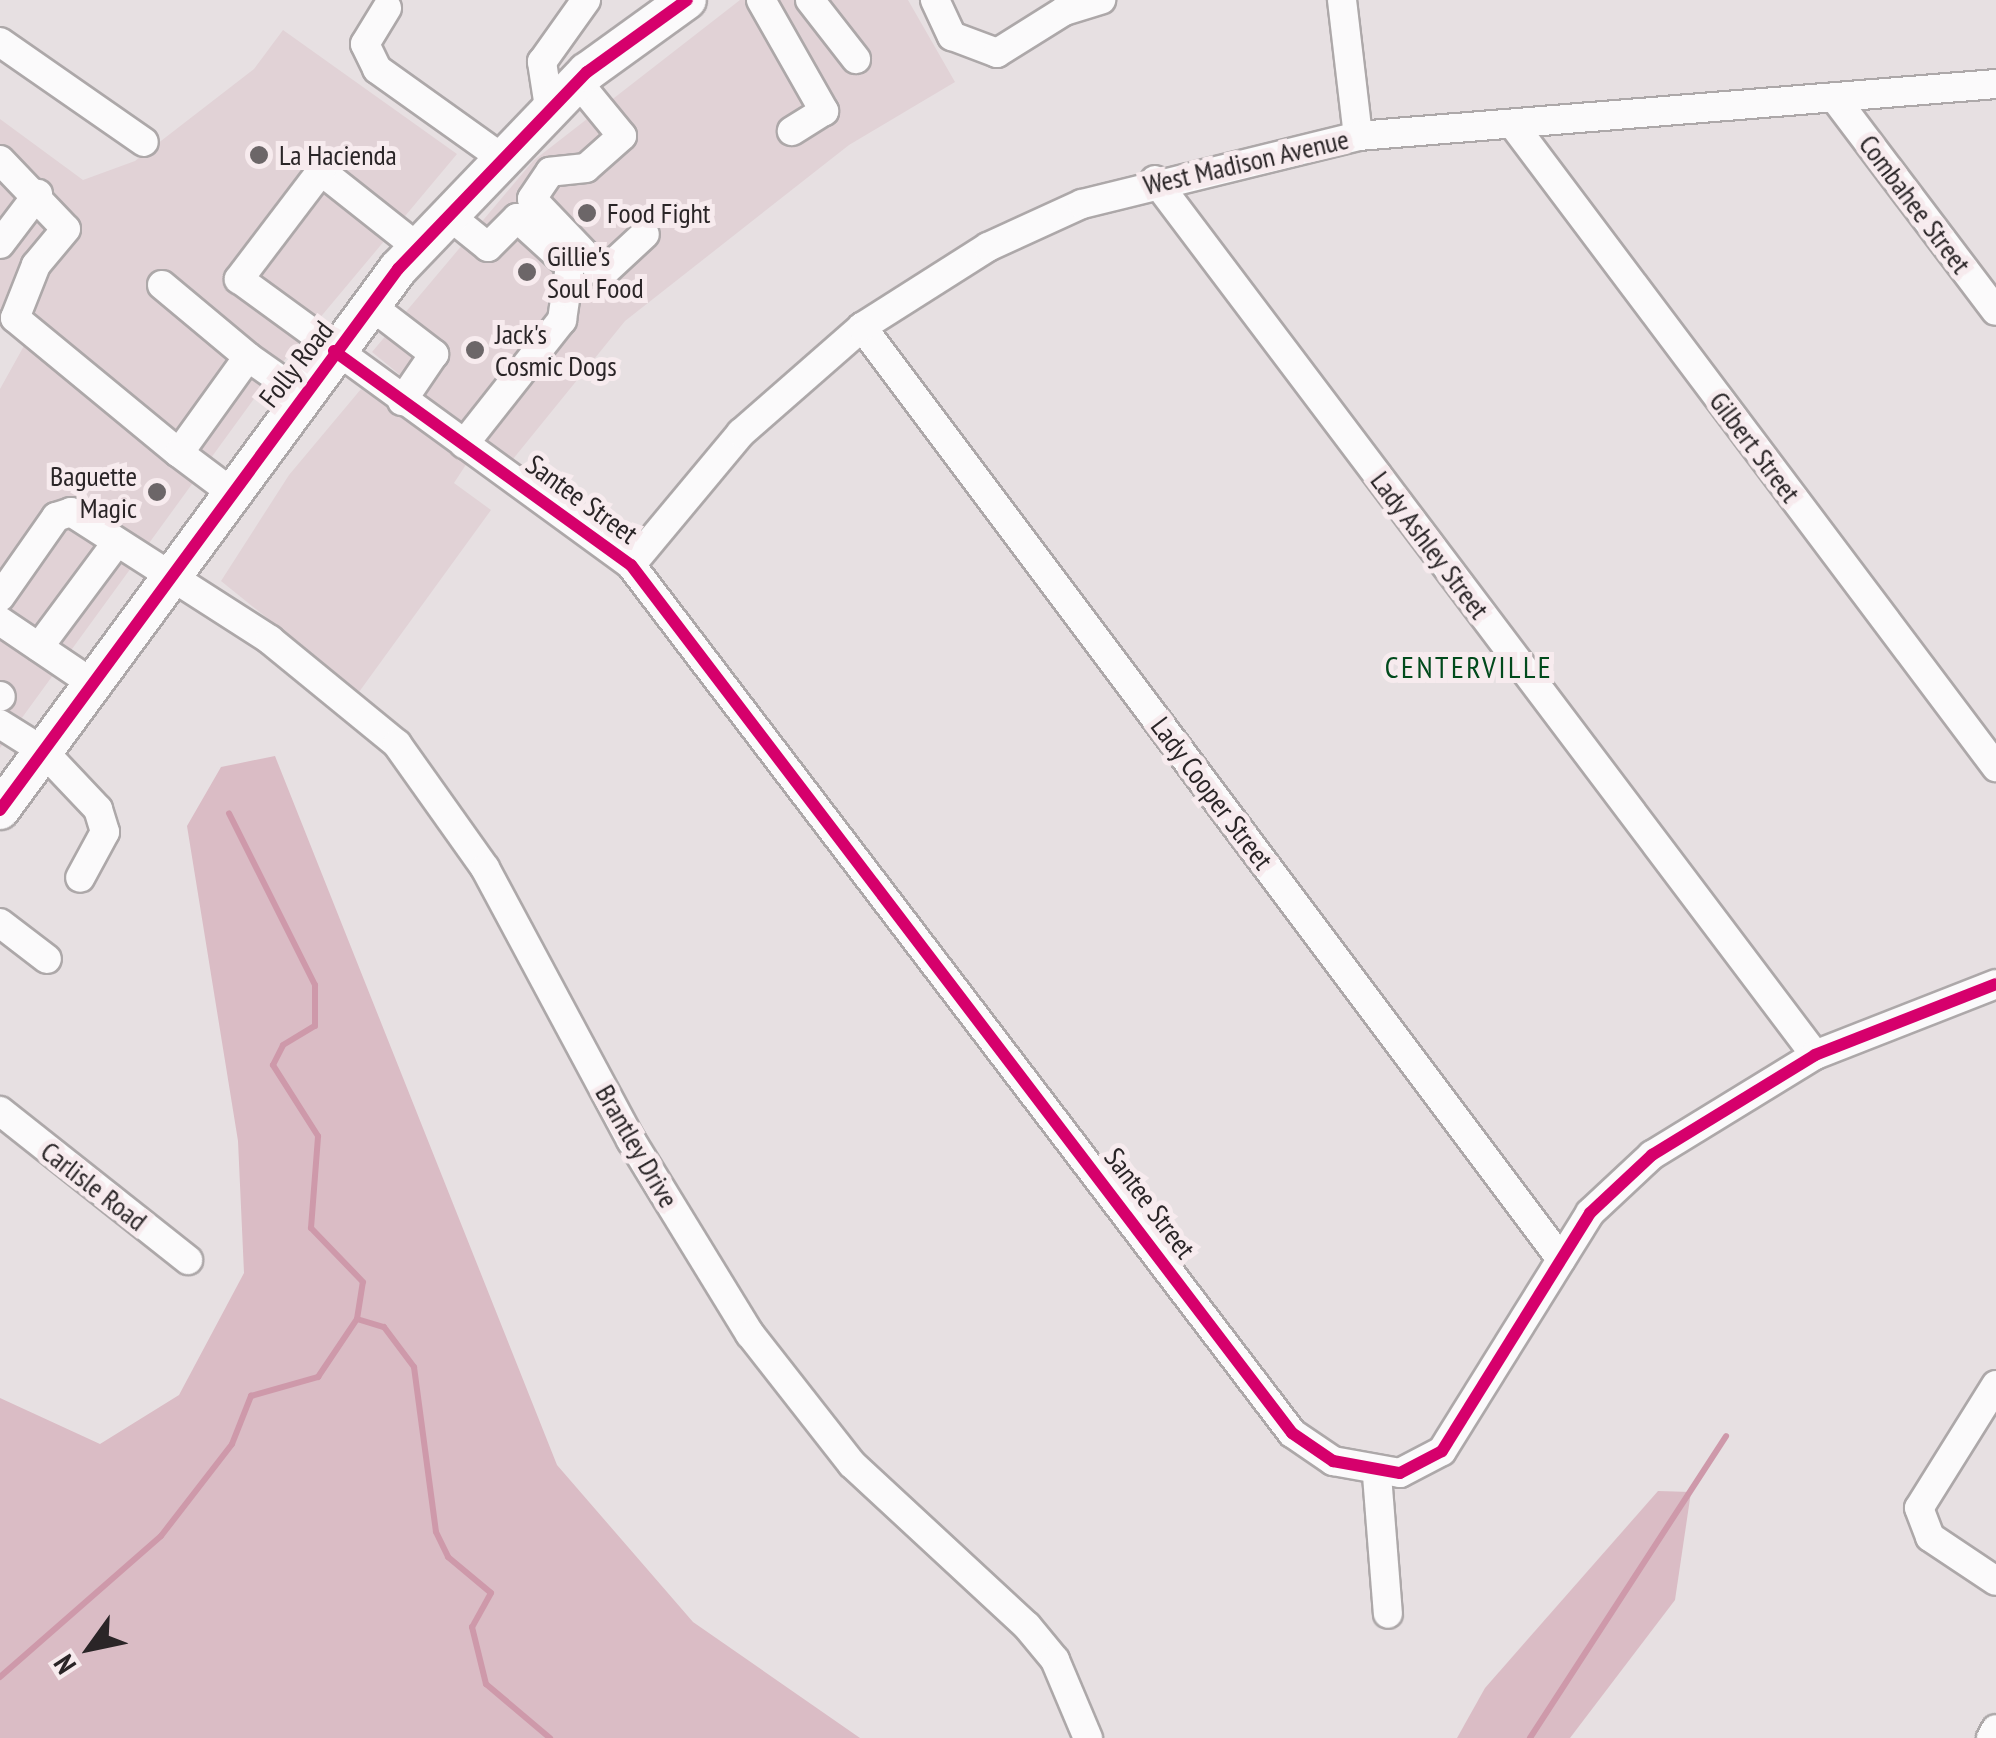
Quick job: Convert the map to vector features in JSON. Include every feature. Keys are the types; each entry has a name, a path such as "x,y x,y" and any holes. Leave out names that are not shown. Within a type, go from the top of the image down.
{"main road":[{"name":"Folly Road","path":"0,810 334,351 374,308 417,247 509,147 577,81 687,0"}],"street":[{"path":"549,107 546,53 586,0"},
{"path":"737,0 763,8 824,111 792,132"},
{"path":"810,0 856,60"},
{"path":"935,0 952,36 997,52 1100,0"},
{"path":"1342,0 1358,136"},
{"path":"387,8 365,44 377,69 550,172 586,168 622,136 577,81"},
{"path":"0,42 144,142"},
{"name":"West Madison Avenue","path":"632,565 740,432 862,326 988,247 1155,180 1358,136 1515,127 1996,84"},
{"name":"Combahee Street","path":"1834,97 1996,311"},
{"name":"Gilbert Street","path":"1515,127 1996,767"},
{"path":"0,160 38,194 66,229 36,265 15,318 231,492"},
{"name":"Santee Street","path":"417,247 321,171 239,279 632,565 1292,1433 1333,1461 1378,1475"},
{"path":"550,172 532,199 603,273 646,234"},
{"name":"Lady Ashley Street","path":"1155,180 1815,1054"},
{"path":"0,244 38,194"},
{"path":"446,214 488,247 517,218 570,266 562,320 464,444"},
{"path":"162,285 302,396"},
{"path":"374,308 434,354 402,400"},
{"name":"Lady Cooper Street","path":"862,326 1561,1258"},
{"path":"178,453 248,357"},
{"name":"Brantley Drive","path":"0,597 56,517 71,512 114,546 174,572 397,744 484,868 631,1140 750,1334 852,1464 1028,1626 1055,1660 1088,1738"},
{"path":"39,647 114,546"},
{"path":"0,620 92,684"},
{"path":"0,697 0,711"},
{"path":"0,724 43,751 102,820 101,846 80,878"},
{"path":"0,924 47,959"},
{"path":"1388,1614 1378,1475 1442,1450 1561,1258 1616,1183 1815,1054 1996,984"},
{"name":"Carlisle Road","path":"0,1113 188,1260"},
{"path":"1996,1386 1919,1508 1930,1536 1996,1581"},
{"path":"1991,1738 1996,1729"}],"shaded area":[{"path":"740,0 908,0 955,82 849,145 625,321 509,464 372,352 533,161"},
{"path":"283,30 457,154 267,381 0,748 0,389 25,344 0,309 0,119 83,180 135,161 254,69"},
{"path":"361,389 469,460 454,483 491,510 359,692 221,581 289,475"},
{"path":"275,756 557,1465 693,1622 860,1738 0,1738 0,1398 100,1444 179,1395 244,1273 238,1141 187,826 221,767"},
{"path":"1658,1491 1691,1492 1675,1600 1570,1738 1457,1738 1485,1688"}],"waterway":[{"path":"0,1677 161,1536 232,1444 251,1396 318,1377 357,1319 363,1282 311,1228 318,1136 273,1065 283,1045 315,1026 315,985 229,813"},
{"path":"357,1319 384,1327 414,1367 436,1532 448,1557 491,1593 472,1627 486,1684 550,1738"},
{"path":"1530,1738 1726,1436"}],"cycle path":[{"path":"0,810 398,269 587,72 687,0"},
{"path":"334,351 631,565 1292,1433 1333,1461 1400,1473 1442,1451 1590,1213 1652,1155 1815,1055 1996,984"}],"place":[{"name":"La Hacienda","path":"259,155"},
{"name":"Food Fight","path":"587,213"},
{"name":"Gillie's Soul Food","path":"527,272"},
{"name":"Jack's Cosmic Dogs","path":"475,350"},
{"name":"Baguette Magic","path":"157,492"}],"district":[{"name":"CENTERVILLE","path":"1469,667"}]}
